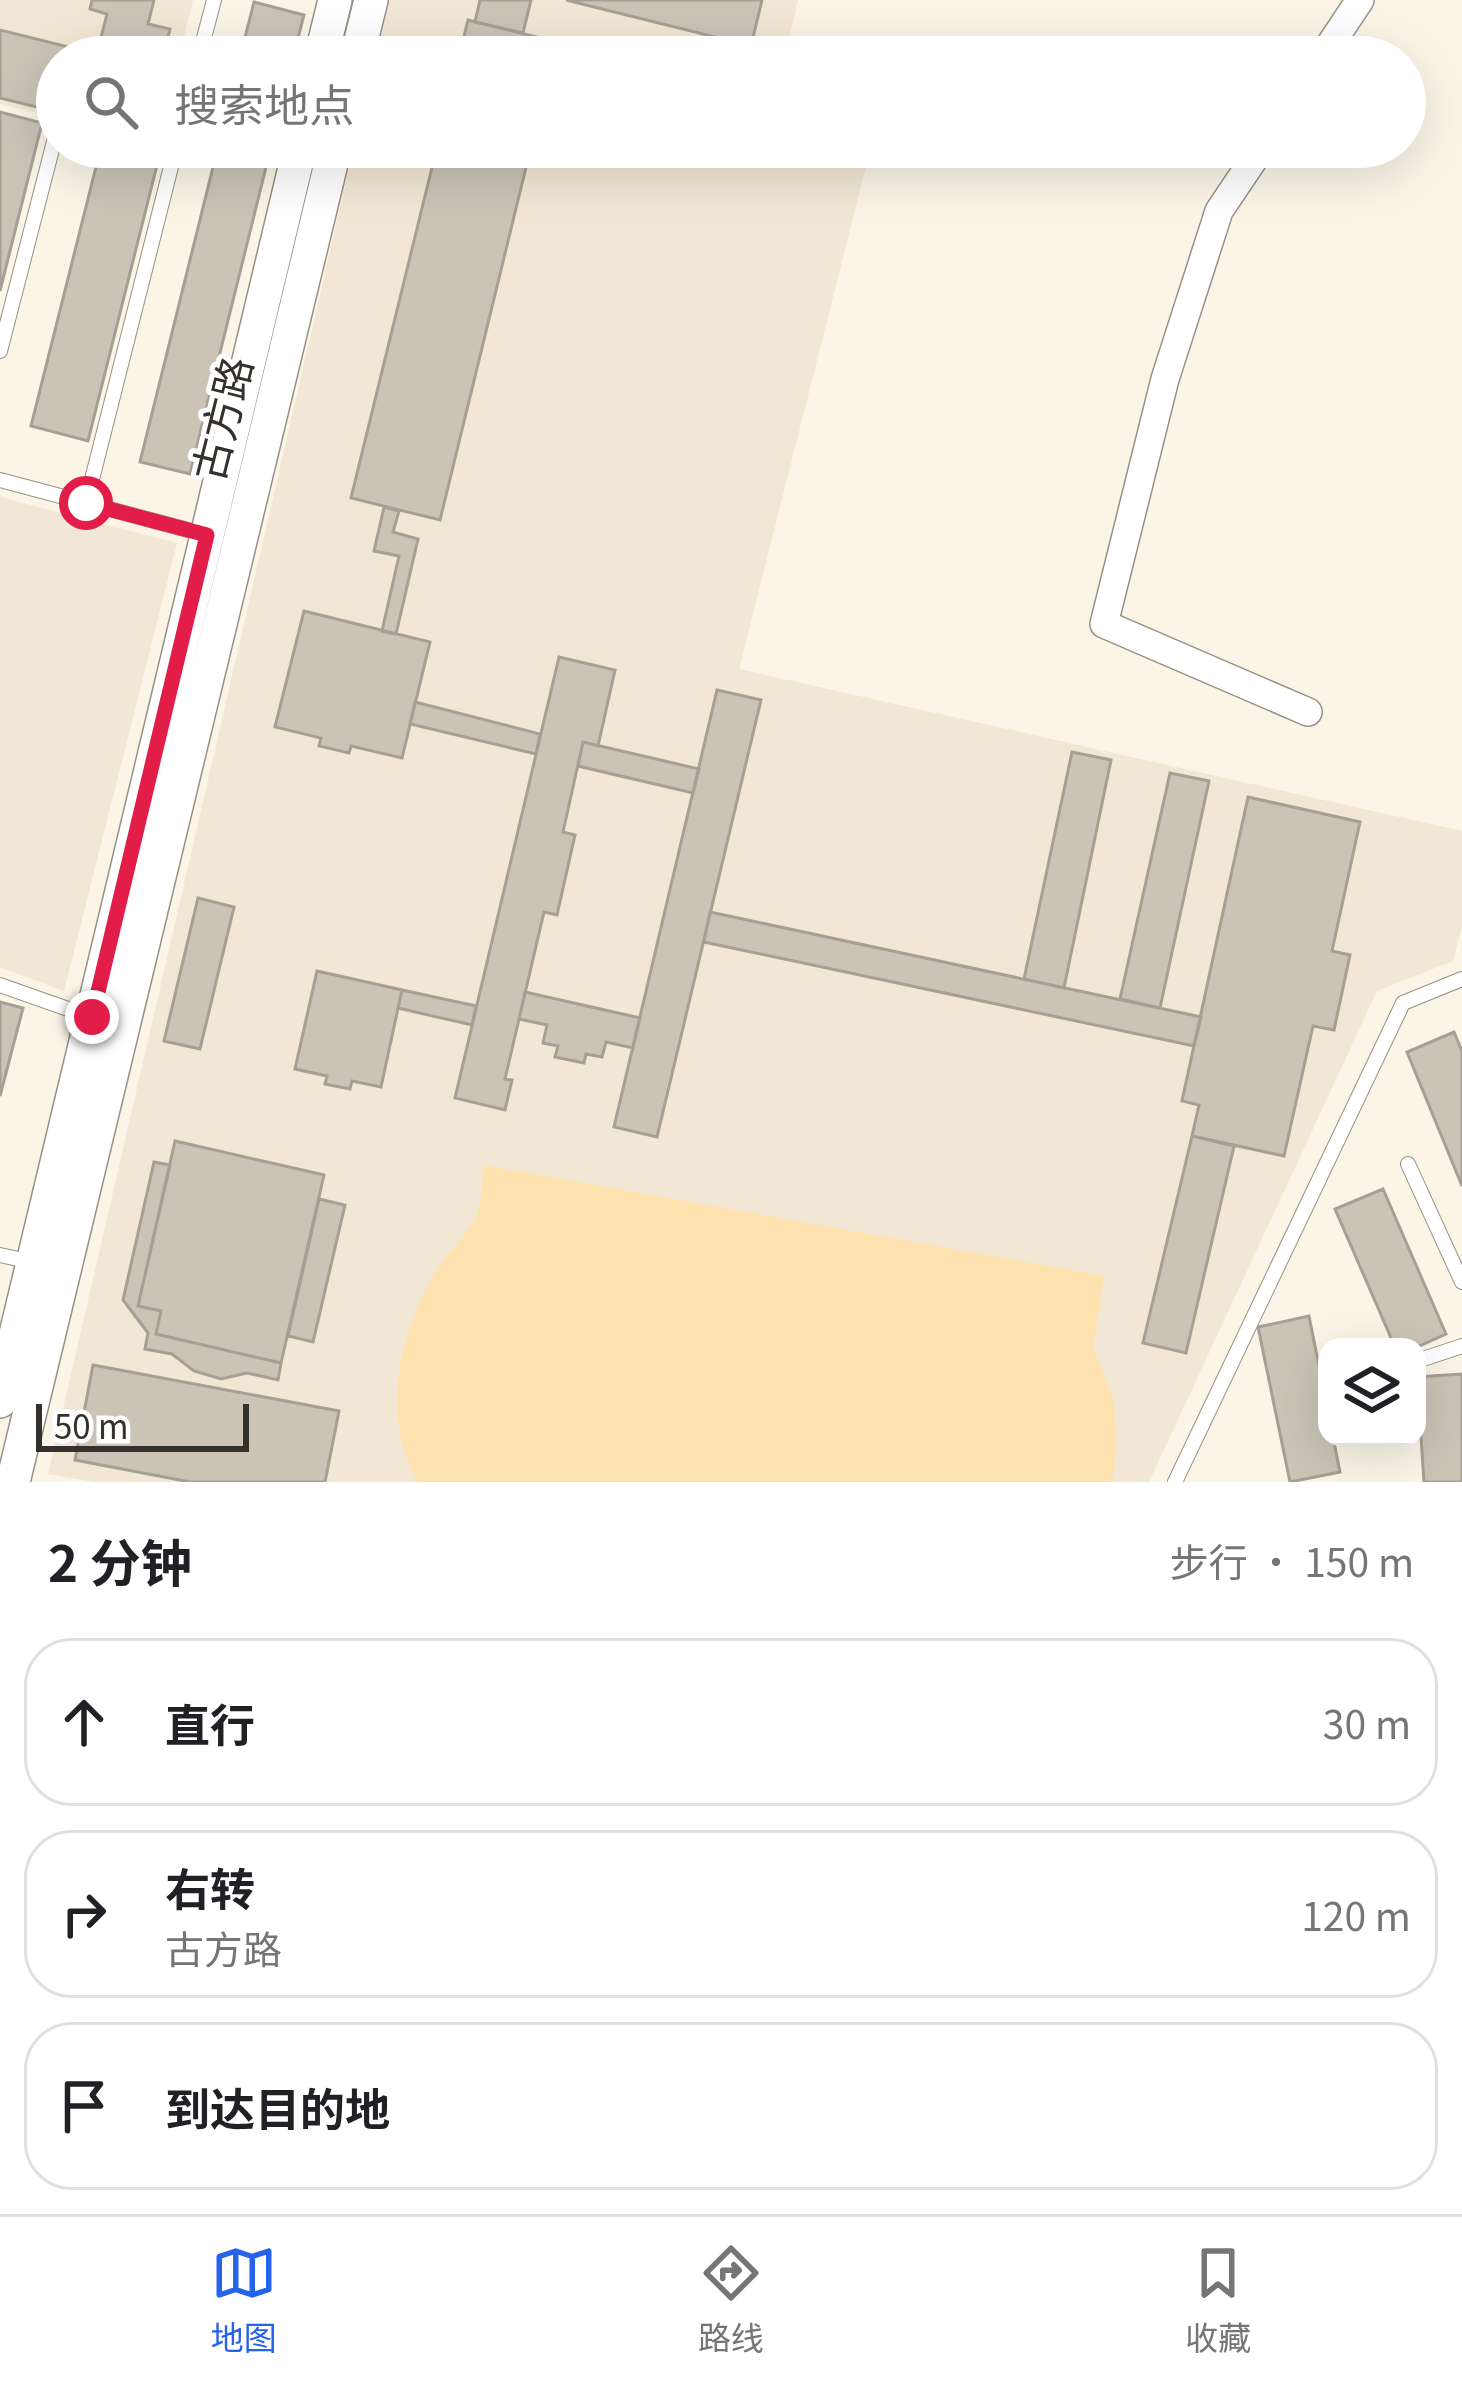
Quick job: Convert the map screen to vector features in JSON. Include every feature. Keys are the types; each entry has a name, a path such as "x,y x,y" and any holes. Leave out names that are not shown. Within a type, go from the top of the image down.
{"street":[{"path":"326,36 335,0"},
{"path":"362,36 371,0"},
{"path":"1336,36 1360,0"},
{"name":"古方路","path":"0,1401 17,1258 92,1017 295,168"},
{"name":"古方路","path":"13,1482 330,168"},
{"path":"1248,168 1219,212 1165,379 1104,624 1308,712"}],"lane":[{"path":"205,36 214,0"},
{"path":"0,351 47,168"},
{"path":"86,503 171,168"},
{"path":"0,480 207,535"},
{"path":"1175,1482 1403,1003 1462,979"},
{"path":"0,985 92,1017"},
{"path":"1408,1164 1462,1282"},
{"path":"1426,1358 1462,1346"}],"shaded area":[{"path":"0,0 193,0 184,36 36,36 36,113 0,104"},
{"path":"388,0 798,0 790,36 380,36"},
{"path":"349,168 866,168 739,669 1462,831 1462,926 1453,961 1377,991 1149,1482 94,1482 48,1474"},
{"path":"0,497 177,543 64,991 0,967"},
{"path":"484,1165 1104,1276 1093,1347 1114,1401 1113,1482 418,1482 406,1457 397,1403 404,1347 436,1271 475,1219"}],"building":[{"path":"92,0 154,0 148,24 170,29 168,36 101,36 107,14 90,9"},
{"path":"480,0 531,0 523,33 475,22"},
{"path":"566,0 762,0 753,36 711,36"},
{"path":"254,2 304,15 298,36 245,36"},
{"path":"468,20 533,36 464,36"},
{"path":"0,30 36,39 36,107 0,98"},
{"path":"0,112 36,121 36,147 0,291"},
{"path":"96,168 156,168 88,441 31,426"},
{"path":"213,168 266,168 190,474 140,462"},
{"path":"432,168 526,168 440,520 351,498"},
{"path":"384,507 399,511 393,532 418,539 396,634 382,631 399,556 374,551"},
{"path":"304,611 430,642 402,758 351,746 349,753 319,746 321,738 275,727"},
{"path":"559,657 615,670 598,746 583,742 563,832 575,835 557,915 544,912 505,1079 512,1080 505,1110 455,1098"},
{"path":"717,690 761,700 657,1137 614,1127"},
{"path":"415,702 540,734 536,754 410,724"},
{"path":"583,742 699,769 693,793 578,766"},
{"path":"1072,752 1111,760 1064,988 1024,979"},
{"path":"1170,773 1209,781 1160,1008 1120,999"},
{"path":"1248,797 1360,822 1332,951 1350,955 1334,1030 1313,1026 1284,1156 1192,1136 1199,1105 1182,1101"},
{"path":"198,898 234,907 200,1049 164,1041"},
{"path":"710,912 1201,1017 1194,1046 704,942"},
{"path":"317,971 402,990 381,1087 352,1081 350,1089 325,1084 327,1076 295,1069"},
{"path":"402,990 476,1006 472,1025 398,1008"},
{"path":"525,992 640,1018 633,1048 606,1042 602,1057 586,1054 584,1063 555,1057 558,1046 543,1043 547,1025 519,1019"},
{"path":"0,1002 23,1008 0,1096"},
{"path":"1454,1032 1462,1051 1462,1186 1407,1052"},
{"path":"1192,1136 1234,1146 1186,1353 1143,1343"},
{"path":"175,1141 324,1175 281,1363 156,1334 161,1311 138,1306"},
{"path":"154,1162 170,1165 138,1306 161,1311 156,1334 281,1363 278,1380 247,1373 221,1379 194,1371 172,1354 145,1349 148,1333 123,1300"},
{"path":"1383,1189 1446,1334 1426,1343 1426,1338 1391,1338 1335,1209"},
{"path":"319,1199 345,1205 313,1342 288,1336"},
{"path":"1309,1316 1318,1361 1318,1446 1335,1446 1340,1472 1290,1482 1258,1327"},
{"path":"93,1365 339,1411 325,1482 190,1482 75,1460"},
{"path":"1462,1374 1462,1482 1424,1482 1426,1376"}],"route":[{"path":"86,503 207,535 92,1017"}]}
